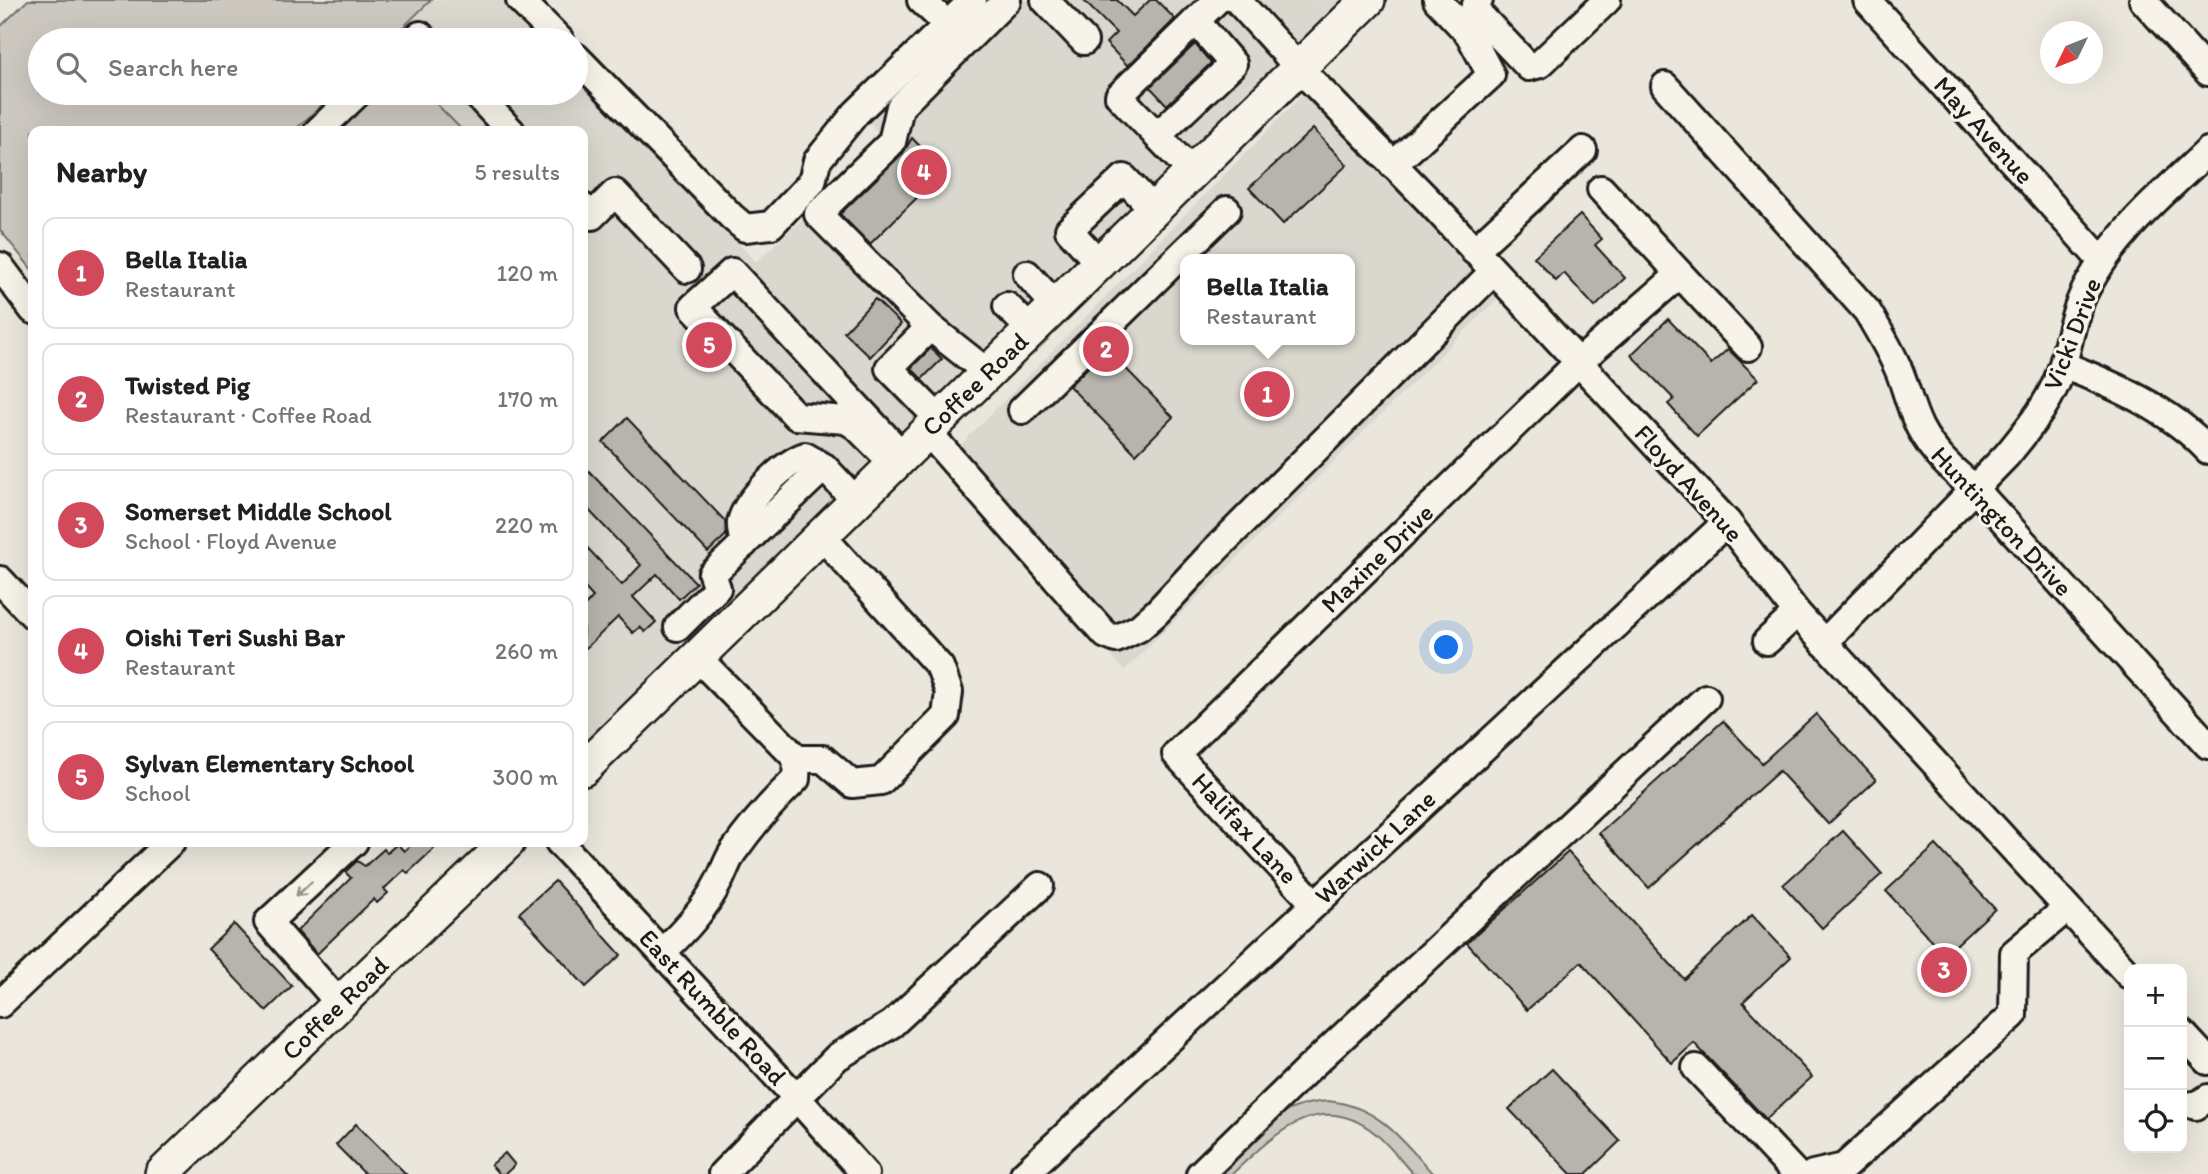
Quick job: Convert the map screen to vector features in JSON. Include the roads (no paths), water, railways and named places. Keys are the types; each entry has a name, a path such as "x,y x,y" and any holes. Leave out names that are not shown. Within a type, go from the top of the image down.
{"main road":[{"name":"Coffee Road","path":"588,764 1368,0"},
{"name":"Coffee Road","path":"162,1174 503,847"}],"street":[{"path":"520,0 547,28"},
{"path":"921,0 947,24"},
{"path":"588,69 745,228 771,225 812,182 817,160 847,123 973,0"},
{"path":"987,372 930,327 818,214 892,142 900,107 1007,0"},
{"path":"1045,0 1084,41"},
{"path":"1191,172 1119,96 1217,0"},
{"name":"Floyd Avenue","path":"1237,0 1727,522 1797,613 2124,970"},
{"path":"1393,165 1491,75 1469,34 1437,0"},
{"path":"1479,0 1474,9 1529,67 1540,64 1607,0"},
{"name":"May Avenue","path":"1867,0 2102,261"},
{"path":"2143,0 2208,72"},
{"path":"1157,136 1233,64 1196,21"},
{"name":"Huntington Drive","path":"1665,86 1867,311 1885,339 1921,430 1935,451 1954,472 1974,488 2208,745"},
{"path":"323,126 345,105"},
{"path":"486,105 506,126"},
{"path":"1474,251 1583,150"},
{"name":"Vicki Drive","path":"1825,643 2007,455 2032,424 2063,365 2074,318 2102,261 2130,225 2208,151"},
{"path":"1098,262 1069,230 1124,178 1153,209"},
{"path":"1601,189 1748,347"},
{"path":"588,212 592,216 615,193 687,269"},
{"path":"1182,254 1227,210"},
{"path":"1022,410 1180,256"},
{"path":"0,266 28,303"},
{"path":"732,272 898,459 846,420 796,416 693,307 732,272"},
{"path":"930,327 889,368 1078,604 1106,635 1116,639 1139,628 1157,612 1223,542 1493,272"},
{"path":"1027,274 1055,304"},
{"name":"Maxine Drive","path":"1176,754 1579,362 1679,274"},
{"path":"1007,306 1030,329"},
{"path":"2063,365 2135,397 2204,439"},
{"path":"678,627 717,589 712,575 744,544 741,524 753,499 792,460 805,456 824,467 856,501"},
{"name":"Warwick Lane","path":"1024,1174 1727,522"},
{"path":"697,657 797,759 823,759 852,783 881,781 946,716 949,692 940,667 821,535"},
{"path":"0,580 28,610"},
{"path":"1767,640 1797,613"},
{"path":"1200,1174 1306,1071 1706,698"},
{"name":"Halifax Lane","path":"1176,754 1314,903"},
{"path":"662,952 692,925 719,882 731,855 766,807 796,779 797,759"},
{"path":"0,1004 166,847"},
{"path":"340,1004 268,922 349,847"},
{"name":"East Rumble Road","path":"564,847 865,1174"},
{"path":"722,1174 837,1057 892,1024 1041,886"},
{"path":"1814,1174 1844,1167 2013,1014 2014,953 2067,908"},
{"path":"2187,1038 2208,1061"},
{"path":"1696,1068 1796,1174"}],"place":[{"name":"Oishi Teri Sushi Bar","path":"924,172"},
{"name":"Sylvan Elementary School","path":"709,345"},
{"name":"Twisted Pig","path":"1106,349"},
{"name":"Bella Italia","path":"1267,394"},
{"name":"Somerset Middle School","path":"1944,970"}]}
